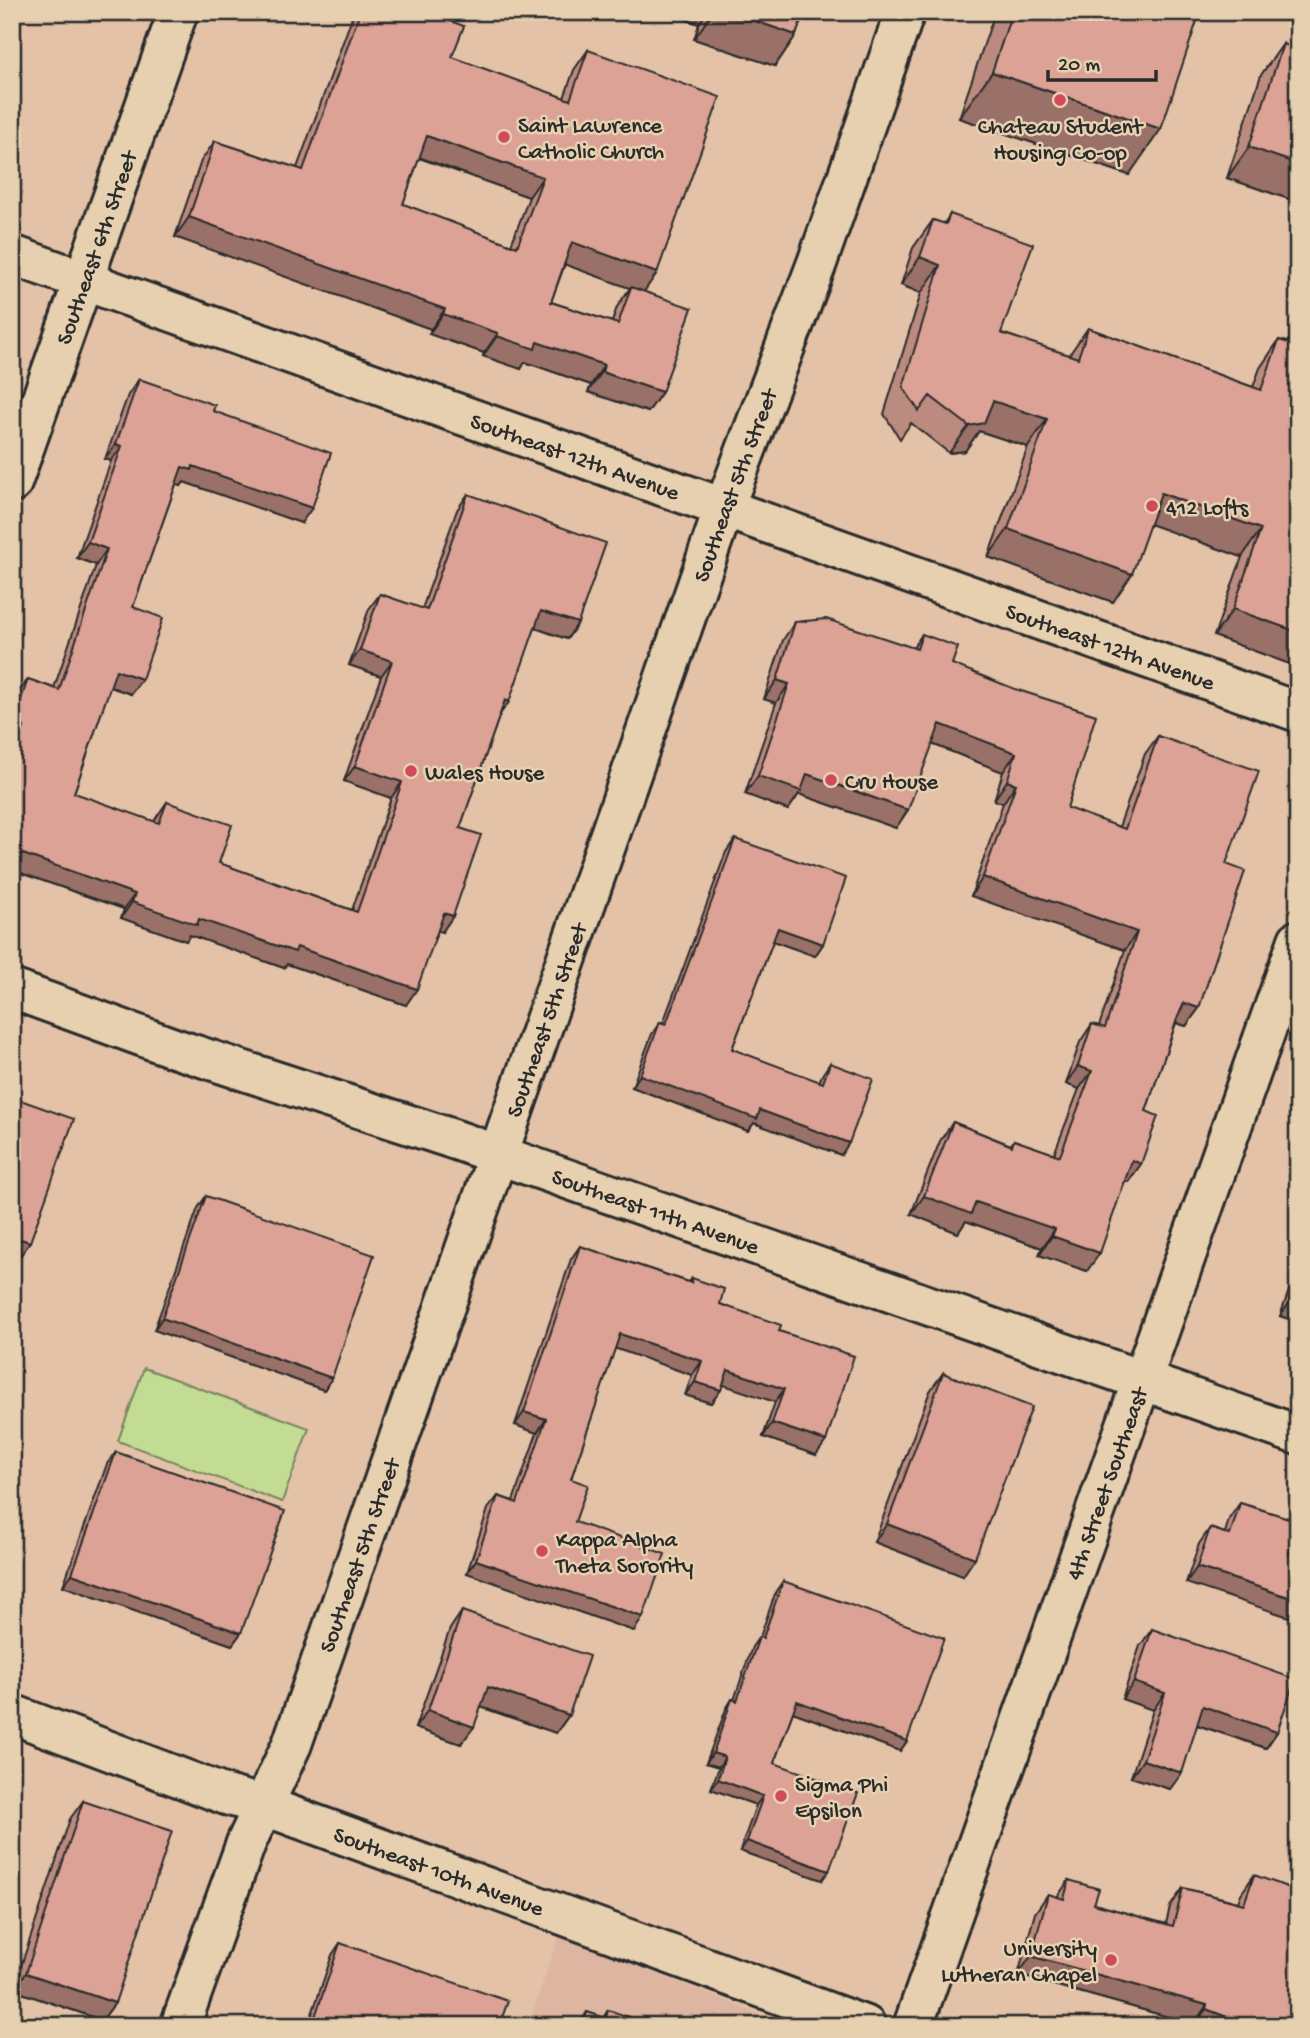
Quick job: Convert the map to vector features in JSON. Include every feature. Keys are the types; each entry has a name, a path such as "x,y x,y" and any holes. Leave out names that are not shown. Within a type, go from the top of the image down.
{"street":[{"name":"Southeast 6th Street","path":"12,483 178,12"},
{"name":"Southeast 5th Street","path":"180,2026 262,1805 292,1744 724,508 817,263 905,12"},
{"name":"Southeast 12th Avenue","path":"12,255 1298,712"},
{"name":"4th Street Southeast","path":"913,2026 1298,940"},
{"name":"Southeast 11th Avenue","path":"12,989 174,1048 498,1154 1298,1435"},
{"name":"Southeast 10th Avenue","path":"12,1714 226,1795 262,1805 866,2026"}],"shaded area":[{"path":"559,1936 790,2026 528,2026"}],"green space":[{"path":"144,1368 309,1428 282,1502 118,1441"}],"building":[{"path":"360,12 426,12 464,26 452,57 570,100 588,50 720,97 657,273 572,242 551,302 618,324 631,287 692,308 662,392 602,372 604,365 537,342 535,349 497,336 498,333 443,314 445,309 189,217 215,141 303,170","holes":["427,136 543,177 517,247 403,204"]},
{"path":"729,12 804,12 796,35"},
{"path":"1012,12 1200,12 1161,129 992,72"},
{"path":"1283,44 1298,49 1298,164 1249,147"},
{"path":"950,214 1033,244 1001,333 1078,358 1088,328 1261,390 1279,340 1292,344 1298,329 1298,632 1233,609 1261,529 1161,493 1132,574 1008,529 1047,419 993,401 984,423 969,426 930,396 919,411 903,387 940,265 920,257 933,220 946,224"},
{"path":"139,379 215,405 213,411 331,453 312,508 193,466 192,470 182,467 133,607 163,618 142,679 116,670 74,793 159,823 167,802 232,825 219,863 357,912 402,782 355,766 392,661 360,650 380,594 427,610 468,494 606,543 578,623 541,611 509,702 505,700 460,828 481,835 453,916 444,913 417,989 297,947 295,952 199,919 197,925 132,902 135,894 12,850 12,760 24,727 13,723 28,679 59,690 107,549 88,542 122,446 116,444"},
{"path":"826,619 917,649 922,634 958,647 952,664 1015,689 1096,715 1067,808 1125,829 1158,736 1259,771 1226,864 1245,871 1199,1008 1184,1003 1177,1019 1146,1111 1158,1116 1141,1164 1132,1160 1100,1253 1052,1236 1055,1229 976,1202 971,1214 924,1196 953,1122 1012,1146 1014,1140 1060,1156 1092,1071 1078,1066 1092,1024 1105,1028 1137,932 983,877 1016,784 1007,781 1016,753 940,724 908,810 807,774 801,791 758,776 789,684 777,680 795,622"},
{"path":"735,839 846,878 823,944 778,928 732,1049 823,1083 830,1063 873,1079 849,1143 760,1110 757,1119 640,1075 660,1022 666,1024"},
{"path":"12,1097 74,1119 30,1242 12,1236"},
{"path":"206,1196 374,1255 332,1378 162,1318"},
{"path":"580,1246 691,1283 692,1278 724,1289 720,1304 781,1325 779,1331 854,1356 826,1441 772,1423 784,1389 728,1370 721,1390 695,1382 702,1361 620,1334 571,1479 588,1485 575,1522 665,1554 643,1617 476,1560 498,1496 517,1503 546,1419 524,1412"},
{"path":"1298,1281 1298,1303 1291,1301"},
{"path":"943,1373 1032,1407 975,1558 887,1524"},
{"path":"116,1452 285,1511 241,1633 72,1574"},
{"path":"1240,1503 1298,1521 1289,1554 1298,1557 1298,1600 1197,1567 1210,1528 1230,1535"},
{"path":"783,1581 944,1638 907,1741 797,1701 774,1763 858,1793 829,1871 747,1841 763,1796 718,1779 725,1757 713,1753 732,1699 737,1701 759,1637 763,1638"},
{"path":"462,1611 589,1656 569,1715 488,1687 474,1727 428,1710"},
{"path":"1152,1629 1295,1679 1277,1732 1203,1706 1182,1773 1143,1760 1165,1693 1134,1682"},
{"path":"83,1801 172,1831 115,2003 26,1973"},
{"path":"1254,1875 1298,1891 1298,2026 1251,2026 1206,2009 1207,2005 1031,1956 1048,1894 1064,1899 1069,1880 1099,1889 1094,1904 1173,1926 1183,1888 1244,1904"},
{"path":"340,1943 508,2001 499,2026 312,2026"},
{"path":"608,2010 654,2026 583,2026 587,2012 606,2018"}],"place":[{"name":"Chateau Student Housing Co-op","path":"1060,100"},
{"name":"Saint Lawrence Catholic Church","path":"504,137"},
{"name":"412 Lofts","path":"1152,506"},
{"name":"Wales House","path":"411,771"},
{"name":"Cru House","path":"831,780"},
{"name":"Kappa Alpha Theta Sorority","path":"542,1551"},
{"name":"Sigma Phi Epsilon","path":"781,1796"},
{"name":"University Lutheran Chapel","path":"1111,1960"}]}
